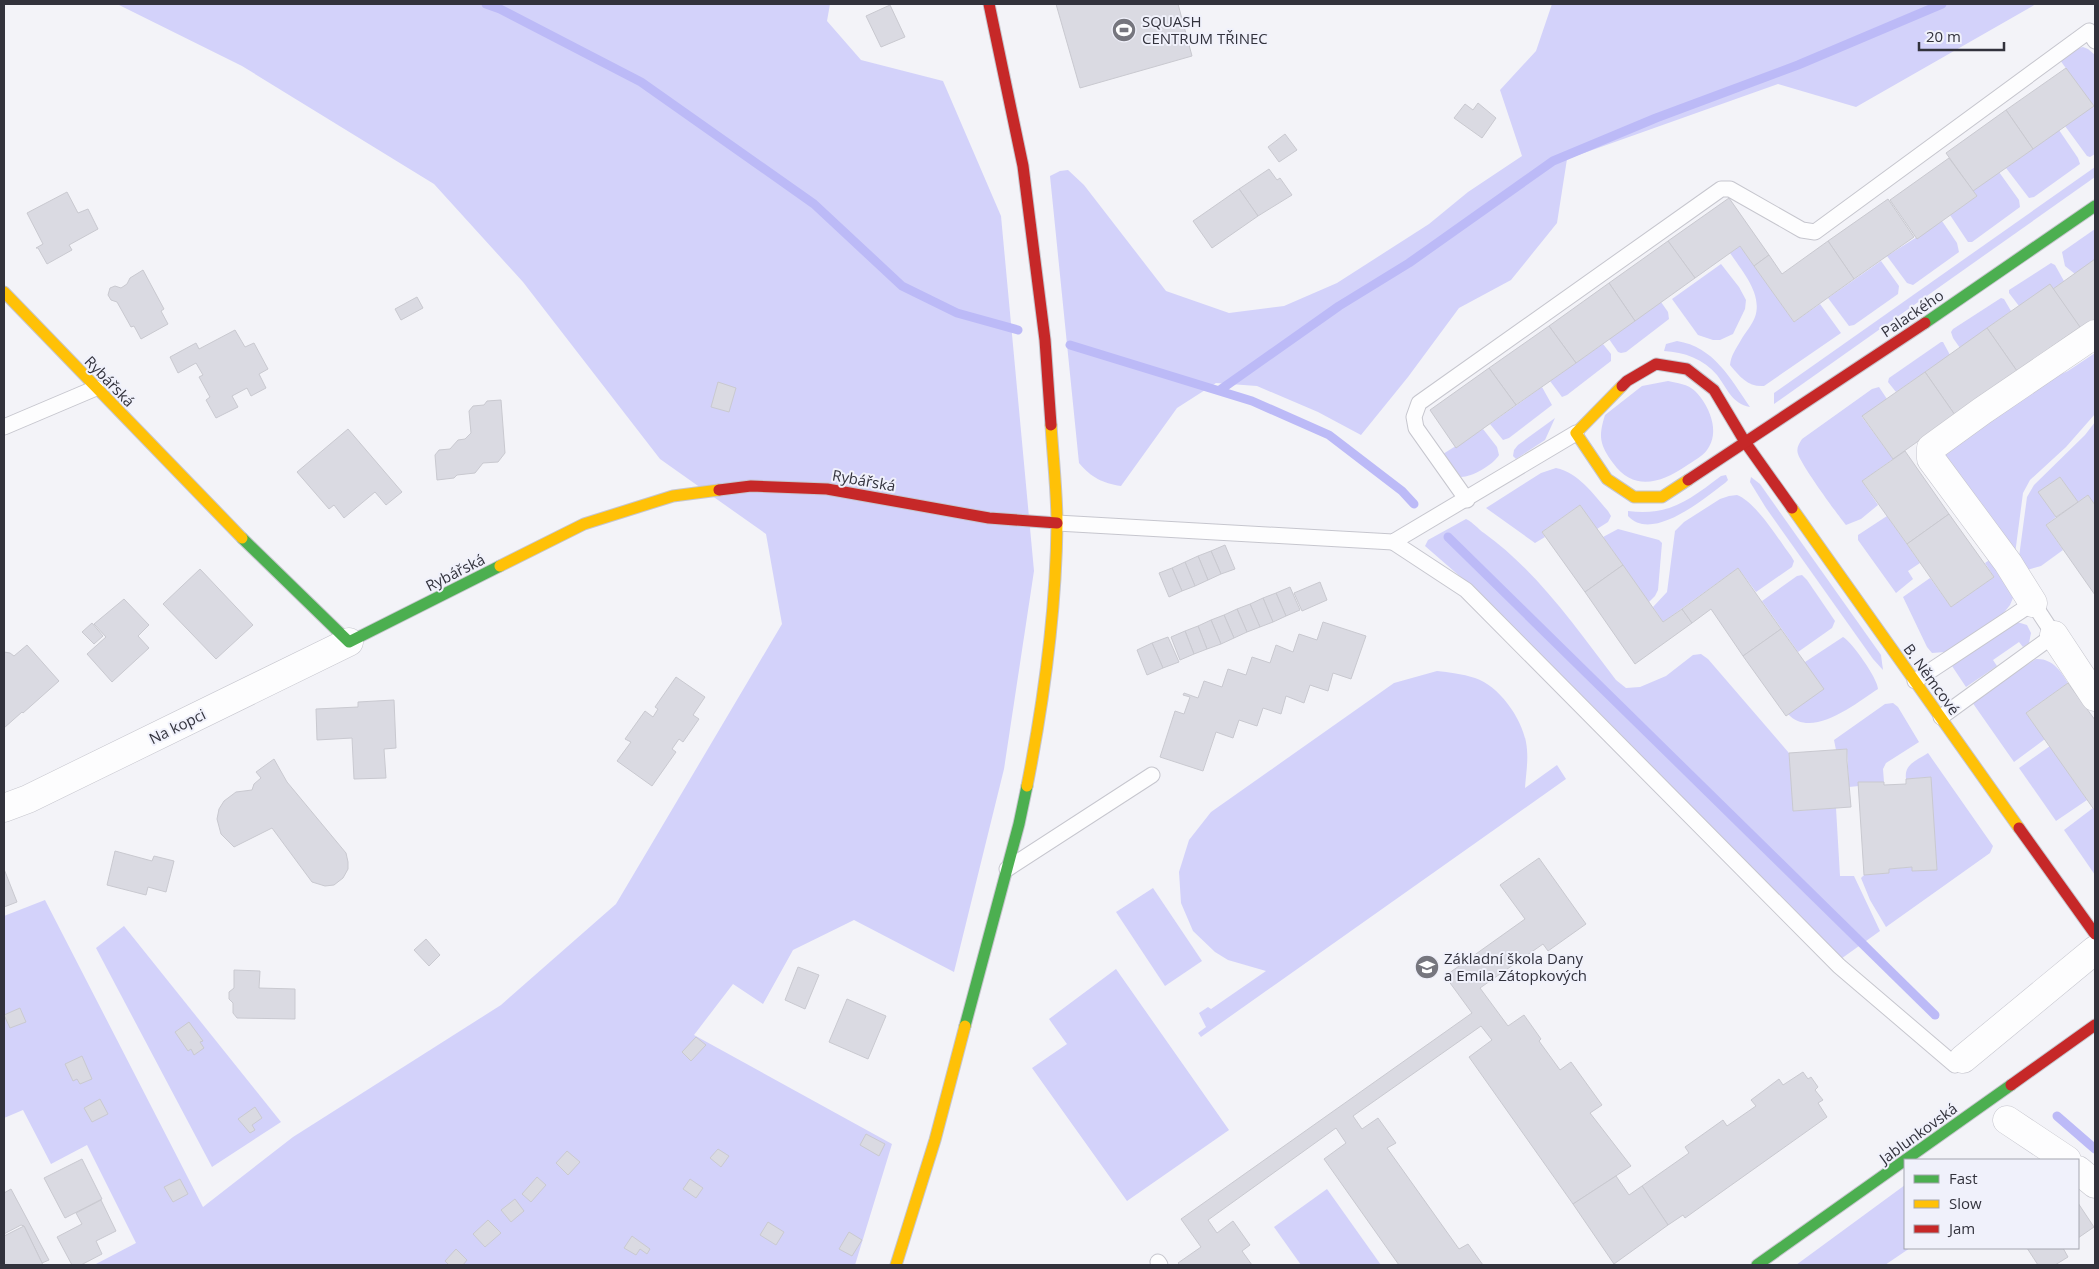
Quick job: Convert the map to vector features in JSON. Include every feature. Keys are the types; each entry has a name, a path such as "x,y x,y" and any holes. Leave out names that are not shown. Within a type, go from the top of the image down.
{"street":[{"path":"896,1265 935,1140 1019,824 1036,735 1054,594 1057,523 1045,340 1023,166 989,4"},
{"name":"Palackého","path":"1745,442 1854,372 2095,206"},
{"name":"Rybářská","path":"4,292 219,515 349,642 584,524 673,496 751,486 827,489 989,518 1057,523"},
{"path":"2033,603 2008,563 1931,459 1931,448 2095,334"},
{"path":"1656,364 1687,370 1714,390 1745,442 1662,497 1634,497 1607,480 1576,433 1627,381 1656,364"},
{"name":"B. Němcové","path":"1745,442 2095,934"},
{"path":"2054,635 2095,697"},
{"name":"Na kopci","path":"4,808 28,799 349,642"},
{"path":"1963,1059 2095,950"},
{"name":"Jablunkovská","path":"1907,1159 2095,1025"},
{"path":"2007,1120 2066,1159"},
{"name":"Jablunkovská","path":"1758,1265 1904,1161"},
{"path":"2079,1171 2095,1184"}],"lane":[{"path":"1467,500 1416,428 1414,417 1419,402 1721,189 1730,189 1802,230 1815,232 2093,33"},
{"path":"4,427 96,388"},
{"path":"1393,542 1467,500 1576,433"},
{"path":"1057,523 1393,542 1466,590 1839,966 1955,1066 1963,1059"},
{"path":"1915,681 2033,603 2054,635 1941,717"},
{"path":"1007,869 1152,775"}],"shaded area":[{"path":"117,4 830,4 827,21 861,60 943,81 1001,216 1034,571 1004,769 954,972 854,920 793,950 763,1004 733,984 694,1035 892,1144 855,1265 94,1265 136,1243 87,1145 51,1164 23,1110 4,1118 4,916 45,900 203,1207 293,1137 501,1005 616,904 782,624 766,534 660,459 523,282 434,184 242,66"},
{"path":"1552,4 2036,4 1856,107 1778,84 1567,159 1557,223 1511,280 1459,308 1408,377 1361,435 1318,412 1257,386 1216,383 1177,408 1121,486 1098,479 1079,463 1050,176 1060,171 1068,170 1084,185 1166,291 1229,313 1284,306 1337,283 1429,224 1468,192 1522,156 1500,90 1536,51"},
{"path":"2083,47 2095,55 2095,154 2090,157 2087,156 2065,126 2093,106 2060,60 2075,49"},
{"path":"2059,130 2080,164 2034,197 2029,198 2006,168"},
{"path":"2095,167 2095,177 1774,404 1774,393"},
{"path":"1999,172 2019,200 2020,207 1972,242 1968,242 1950,215 1977,196 1973,191"},
{"path":"1942,221 1957,243 1959,252 1913,285 1907,283 1887,256"},
{"path":"2095,229 2095,260 2075,274 2065,266 2062,252"},
{"path":"1740,246 1794,322 1820,304 1841,333 1764,386 1749,383 1730,365 1734,352 1754,320 1757,308 1754,291 1730,253"},
{"path":"1881,261 1899,286 1898,294 1854,325 1849,326 1828,298"},
{"path":"2051,263 2055,265 2064,281 2053,289 2019,306 2009,293 2009,290"},
{"path":"1721,264 1739,287 1746,300 1745,309 1733,334 1720,340 1713,340 1698,335 1672,299"},
{"path":"2001,298 2004,299 2011,311 1960,348 1953,338 1951,332 1953,329"},
{"path":"1661,302 1668,312 1669,319 1626,352 1618,352 1609,339"},
{"path":"1677,341 1690,344 1701,350 1720,365 1750,407 1734,399 1712,369 1700,361 1679,353 1664,351 1666,344"},
{"path":"1943,342 1950,355 1896,392 1888,382 1889,378"},
{"path":"1603,344 1611,354 1611,361 1562,397 1550,381"},
{"path":"2095,353 2095,414 2066,447 2030,480 2023,493 2015,554 1941,454 2046,381 2068,371"},
{"path":"1668,381 1689,387 1695,391 1705,404 1712,419 1713,435 1711,443 1703,455 1667,477 1648,482 1630,478 1613,463 1603,446 1601,429 1605,415 1642,386"},
{"path":"1542,387 1552,405 1509,438 1503,440 1490,424"},
{"path":"1879,387 1887,399 1862,417 1893,459 1862,481 1878,505 1861,519 1846,525 1806,469 1797,452 1802,439 1872,389"},
{"path":"1555,418 1545,440 1516,459 1513,456 1514,450 1518,445"},
{"path":"2095,422 2095,505 2088,495 2078,502 2060,477 2039,492 2056,517 2046,525 2063,550 2041,566 2027,570 2019,557 2027,497 2034,485 2085,435"},
{"path":"1483,429 1497,447 1499,455 1482,470 1461,477 1443,454"},
{"path":"1556,468 1572,474 1591,491 1611,516 1608,522 1597,529 1580,505 1542,532 1545,537 1535,543 1486,508 1541,473"},
{"path":"1726,475 1728,480 1705,498 1678,515 1664,521 1650,524 1638,523 1628,516 1628,511 1656,511 1678,504 1689,499 1721,476"},
{"path":"1751,477 1760,484 1881,655 1883,670 1873,659 1766,508 1750,482"},
{"path":"1737,495 1752,505 1766,522 1794,561 1792,567 1756,592 1738,568 1663,622 1653,607 1667,592 1675,531 1684,522 1720,499"},
{"path":"1887,516 1920,563 1908,571 1913,579 1896,593 1858,540 1858,535"},
{"path":"1466,519 1504,548 1522,565 1571,621 1616,680 1626,688 1640,687 1666,676 1693,655 1701,654 1708,659 1789,753 1794,811 1836,808 1840,876 1854,876 1880,931 1838,961 1463,579 1425,546 1428,540"},
{"path":"1618,529 1659,540 1662,543 1658,590 1649,602 1603,537"},
{"path":"1994,557 2015,593 2010,605 2002,615 1945,652 1932,653 1927,647 1903,597 1930,578 1951,607 1994,577 1985,563"},
{"path":"1802,575 1835,621 1832,628 1798,652 1762,601 1797,576"},
{"path":"2017,622 2027,625 2031,633 2029,643 2023,647 2019,642 1993,660 1997,666 1966,687 1952,666"},
{"path":"1843,637 1864,661 1874,677 1878,689 1834,716 1809,723 1798,721 1788,714 1805,662"},
{"path":"2036,659 2042,659 2051,663 2059,670 2068,683 2026,713 2045,739 2014,762 1972,702 1986,690"},
{"path":"1437,671 1465,675 1484,682 1508,704 1519,723 1526,742 1525,788 1557,765 1566,779 1201,1037 1198,1033 1206,1027 1199,1013 1208,1007 1211,1009 1266,971 1228,960 1215,952 1193,931 1181,903 1179,872 1189,840 1211,812 1394,683"},
{"path":"1893,703 1898,707 1919,742 1886,763 1883,769 1884,782 1859,782 1859,786 1849,787 1847,749 1836,750 1834,740 1885,704"},
{"path":"2050,746 2087,800 2056,821 2019,768"},
{"path":"1928,753 1993,846 1990,853 1886,927 1870,900 1861,878 1864,875 1889,873 1889,869 1912,867 1912,871 1937,869 1930,777 1906,779 1909,766"},
{"path":"2093,808 2095,811 2095,875 2064,830"},
{"path":"1153,888 1202,961 1165,986 1116,912"},
{"path":"124,926 281,1122 212,1167 96,948"},
{"path":"1116,969 1229,1130 1127,1201 1032,1068 1067,1044 1049,1019"},
{"path":"1904,1186 1904,1249 1909,1249 1885,1265 1796,1265"},
{"path":"1327,1189 1381,1265 1301,1265 1274,1227"}],"building":[{"name":"SQUASH CENTRUM TŘINEC","path":"1056,4 1178,4 1192,56 1080,88"},
{"path":"890,5 905,37 881,47 866,16"},
{"path":"2066,68 2094,106 2033,149 2006,110"},
{"path":"1478,103 1496,118 1482,138 1454,118 1465,104 1473,110"},
{"path":"2006,110 2033,149 1973,191 1946,153"},
{"path":"1285,134 1297,150 1279,162 1268,147"},
{"path":"1949,158 1977,196 1917,239 1890,200"},
{"path":"1269,169 1277,180 1280,178 1292,195 1258,216 1239,189"},
{"path":"1239,189 1258,216 1212,248 1193,221"},
{"path":"67,192 78,213 88,209 98,229 69,245 72,250 47,264 38,248 36,248 43,244 27,213"},
{"path":"1729,198 1769,255 1754,266 1740,246 1695,278 1668,241"},
{"path":"1888,199 1914,237 1854,279 1828,241"},
{"path":"1668,241 1695,278 1635,321 1609,283"},
{"path":"1828,241 1854,279 1794,322 1754,266 1769,255 1782,274"},
{"path":"2095,259 2095,324 2083,332 2053,289"},
{"path":"143,270 164,309 161,311 168,324 141,339 134,326 131,327 117,302 111,300 108,295 110,288 115,286 121,288 127,284 130,278"},
{"path":"1609,283 1635,321 1576,363 1549,326"},
{"path":"2050,284 2080,327 2017,371 1987,328"},
{"path":"417,297 423,308 401,320 395,309"},
{"path":"1549,326 1576,363 1516,405 1489,368"},
{"path":"1987,328 2017,371 1955,415 1925,372"},
{"path":"235,330 245,347 254,343 268,369 259,374 266,388 251,396 247,388 232,396 238,407 216,418 206,400 210,397 199,377 203,375 196,363 178,373 170,357 196,343 199,349"},
{"path":"1489,368 1516,405 1456,448 1430,410"},
{"path":"1925,372 1955,415 1893,459 1862,416"},
{"path":"718,382 736,388 729,412 711,407"},
{"path":"501,400 505,453 498,462 483,463 475,473 437,480 435,455 439,450 450,449 458,440 465,439 471,433 469,411 473,406 484,405 487,401"},
{"path":"348,429 402,492 386,505 375,492 344,518 334,505 329,509 297,472"},
{"path":"1905,451 1949,514 1907,544 1862,481"},
{"path":"2060,477 2078,502 2056,517 2038,492"},
{"path":"2088,495 2095,505 2095,595 2046,525"},
{"path":"1580,505 1623,565 1585,592 1542,532"},
{"path":"1949,514 1994,577 1951,607 1907,544"},
{"path":"1225,545 1235,569 1221,574 1211,551"},
{"path":"1211,551 1221,574 1208,580 1198,556"},
{"path":"1198,556 1208,580 1195,586 1185,562"},
{"path":"1185,562 1195,586 1182,591 1172,568"},
{"path":"1623,565 1663,622 1682,609 1692,623 1635,664 1585,592"},
{"path":"1172,568 1182,591 1169,597 1159,573"},
{"path":"1738,568 1781,629 1743,656 1711,609 1692,623 1682,609"},
{"path":"200,569 253,625 216,659 163,604"},
{"path":"1320,582 1327,600 1302,611 1294,593"},
{"path":"1290,587 1300,610 1286,616 1276,593"},
{"path":"1276,593 1286,616 1273,622 1263,598"},
{"path":"1263,598 1273,622 1260,627 1250,604"},
{"path":"124,599 149,625 138,636 149,648 112,682 87,654 106,637 94,624"},
{"path":"1250,604 1260,627 1247,632 1237,609"},
{"path":"1237,609 1247,632 1234,638 1224,615"},
{"path":"1224,615 1234,638 1221,644 1211,620"},
{"path":"1211,620 1221,644 1207,649 1198,626"},
{"path":"1323,622 1366,636 1351,679 1333,673 1328,691 1310,685 1304,703 1286,696 1281,714 1263,708 1257,726 1239,720 1233,738 1216,732 1203,771 1160,757 1175,711 1184,714 1190,697 1183,695 1184,693 1198,698 1204,681 1222,687 1228,669 1246,675 1252,657 1270,663 1276,645 1293,652 1299,634 1317,640"},
{"path":"92,623 103,636 94,644 82,632"},
{"path":"1198,626 1207,649 1194,654 1185,631"},
{"path":"1781,629 1824,689 1786,716 1743,656"},
{"path":"1185,631 1194,654 1180,660 1171,637"},
{"path":"1168,637 1179,662 1163,668 1152,643"},
{"path":"1152,643 1163,668 1147,675 1137,650"},
{"path":"27,645 59,681 4,728 4,652 14,656"},
{"path":"676,677 705,697 693,715 699,719 683,742 679,739 672,749 676,752 652,786 617,761 631,742 625,739 645,711 653,717 658,709 655,707"},
{"path":"2068,683 2095,720 2095,811 2026,713"},
{"path":"394,700 396,748 384,749 386,778 354,779 352,738 317,740 316,709 358,707 358,702"},
{"path":"1847,749 1851,807 1793,811 1789,753"},
{"path":"274,759 287,782 346,853 348,869 343,878 334,885 325,886 312,882 272,828 234,847 221,834 217,819 219,809 224,801 236,792 252,790 254,784 261,778 256,772"},
{"path":"1931,777 1937,870 1912,871 1912,867 1889,869 1889,873 1864,875 1858,782 1884,782 1884,785 1906,784 1906,779"},
{"path":"115,851 152,861 154,856 174,861 166,892 148,887 146,895 107,885"},
{"path":"1539,858 1586,924 1548,951 1543,944 1480,988 1508,1026 1524,1015 1541,1039 1539,1041 1560,1070 1571,1062 1602,1105 1590,1113 1631,1166 1573,1204 1469,1057 1492,1040 1481,1026 1353,1116 1362,1129 1378,1118 1396,1143 1387,1148 1459,1249 1468,1244 1483,1265 1399,1265 1324,1159 1346,1143 1336,1128 1208,1220 1217,1233 1233,1221 1250,1245 1242,1251 1252,1265 1180,1265 1178,1263 1201,1247 1181,1219 1472,1013 1445,976 1525,919 1500,885"},
{"path":"4,869 17,902 4,907"},
{"path":"426,939 440,955 429,966 414,950"},
{"path":"798,967 819,975 805,1009 785,1000"},
{"path":"234,970 260,971 259,988 295,989 295,1019 237,1018 233,1013 233,1003 229,999 229,992 234,988"},
{"path":"847,999 886,1016 868,1059 829,1042"},
{"path":"20,1008 26,1022 10,1028 4,1015"},
{"path":"189,1022 203,1041 200,1042 204,1048 194,1055 191,1049 188,1051 175,1032"},
{"path":"696,1037 706,1045 691,1061 682,1052"},
{"path":"82,1056 92,1079 80,1084 77,1079 73,1081 65,1064"},
{"path":"1803,1072 1808,1079 1811,1077 1818,1087 1815,1090 1823,1100 1818,1103 1827,1117 1685,1218 1683,1215 1668,1225 1642,1186 1689,1153 1685,1147 1723,1120 1727,1126 1756,1106 1751,1100 1779,1079 1783,1085"},
{"path":"100,1099 108,1114 92,1122 84,1108"},
{"path":"255,1107 262,1118 252,1125 255,1130 250,1133 238,1119"},
{"path":"866,1134 885,1144 879,1156 860,1145"},
{"path":"718,1149 729,1156 721,1167 710,1158"},
{"path":"567,1151 580,1162 568,1175 556,1163"},
{"path":"82,1159 102,1199 65,1218 44,1178"},
{"path":"1616,1176 1629,1195 1642,1186 1668,1225 1614,1264 1573,1204"},
{"path":"537,1177 546,1185 531,1202 522,1194"},
{"path":"180,1179 188,1194 173,1202 164,1187"},
{"path":"690,1179 703,1188 696,1198 683,1189"},
{"path":"11,1189 49,1260 42,1263 24,1226 21,1225 4,1234 4,1193"},
{"path":"515,1199 524,1211 511,1222 501,1210"},
{"path":"101,1200 116,1231 96,1241 102,1254 81,1265 72,1265 57,1237 82,1224 76,1213"},
{"path":"2079,1204 2094,1227 2079,1237"},
{"path":"488,1220 501,1233 485,1247 473,1234"},
{"path":"768,1222 784,1232 776,1245 760,1235"},
{"path":"24,1226 43,1265 4,1265 4,1236"},
{"path":"849,1232 862,1240 852,1256 839,1249"},
{"path":"632,1236 650,1249 647,1254 640,1249 636,1255 624,1248"},
{"path":"456,1249 467,1260 463,1265 449,1265 445,1261"},
{"path":"2028,1249 2064,1249 2068,1257 2055,1265 2038,1265"}],"waterway":[{"path":"486,4 500,9 641,82 814,204 902,286 957,313 1018,330"},
{"path":"1220,390 1339,306 1409,263 1553,161 1656,118 1798,65 1942,4"},
{"path":"1070,345 1252,401 1329,435 1402,491 1414,504"},
{"path":"1448,537 1935,1015"},
{"path":"2057,1116 2095,1149"}],"traffic: fast":[{"path":"1925,323 2095,206"},
{"path":"242,538 349,642 500,566"},
{"path":"965,1026 1019,824 1027,786"},
{"path":"1907,1159 2011,1085"},
{"path":"1757,1265 1904,1161"}],"traffic: slow":[{"path":"4,292 242,538"},
{"path":"1622,386 1576,433 1607,479 1634,497 1662,497 1688,480"},
{"path":"1027,786 1039,721 1052,622 1057,512 1051,425"},
{"path":"500,566 584,524 673,496 719,490"},
{"path":"1792,508 2019,828"},
{"path":"896,1265 935,1140 965,1026"}],"traffic: jam":[{"path":"989,4 1023,166 1045,340 1051,425"},
{"path":"1688,480 1925,323"},
{"path":"1622,386 1656,364 1687,369 1714,390 1745,442 1792,508"},
{"path":"719,490 751,486 827,489 989,518 1057,523"},
{"path":"2019,828 2095,934"},
{"path":"2011,1085 2095,1025"}],"place":[{"name":"SQUASH CENTRUM TŘINEC","path":"1124,30"},
{"name":"Základní škola Dany a Emila Zátopkových","path":"1427,967"}]}
